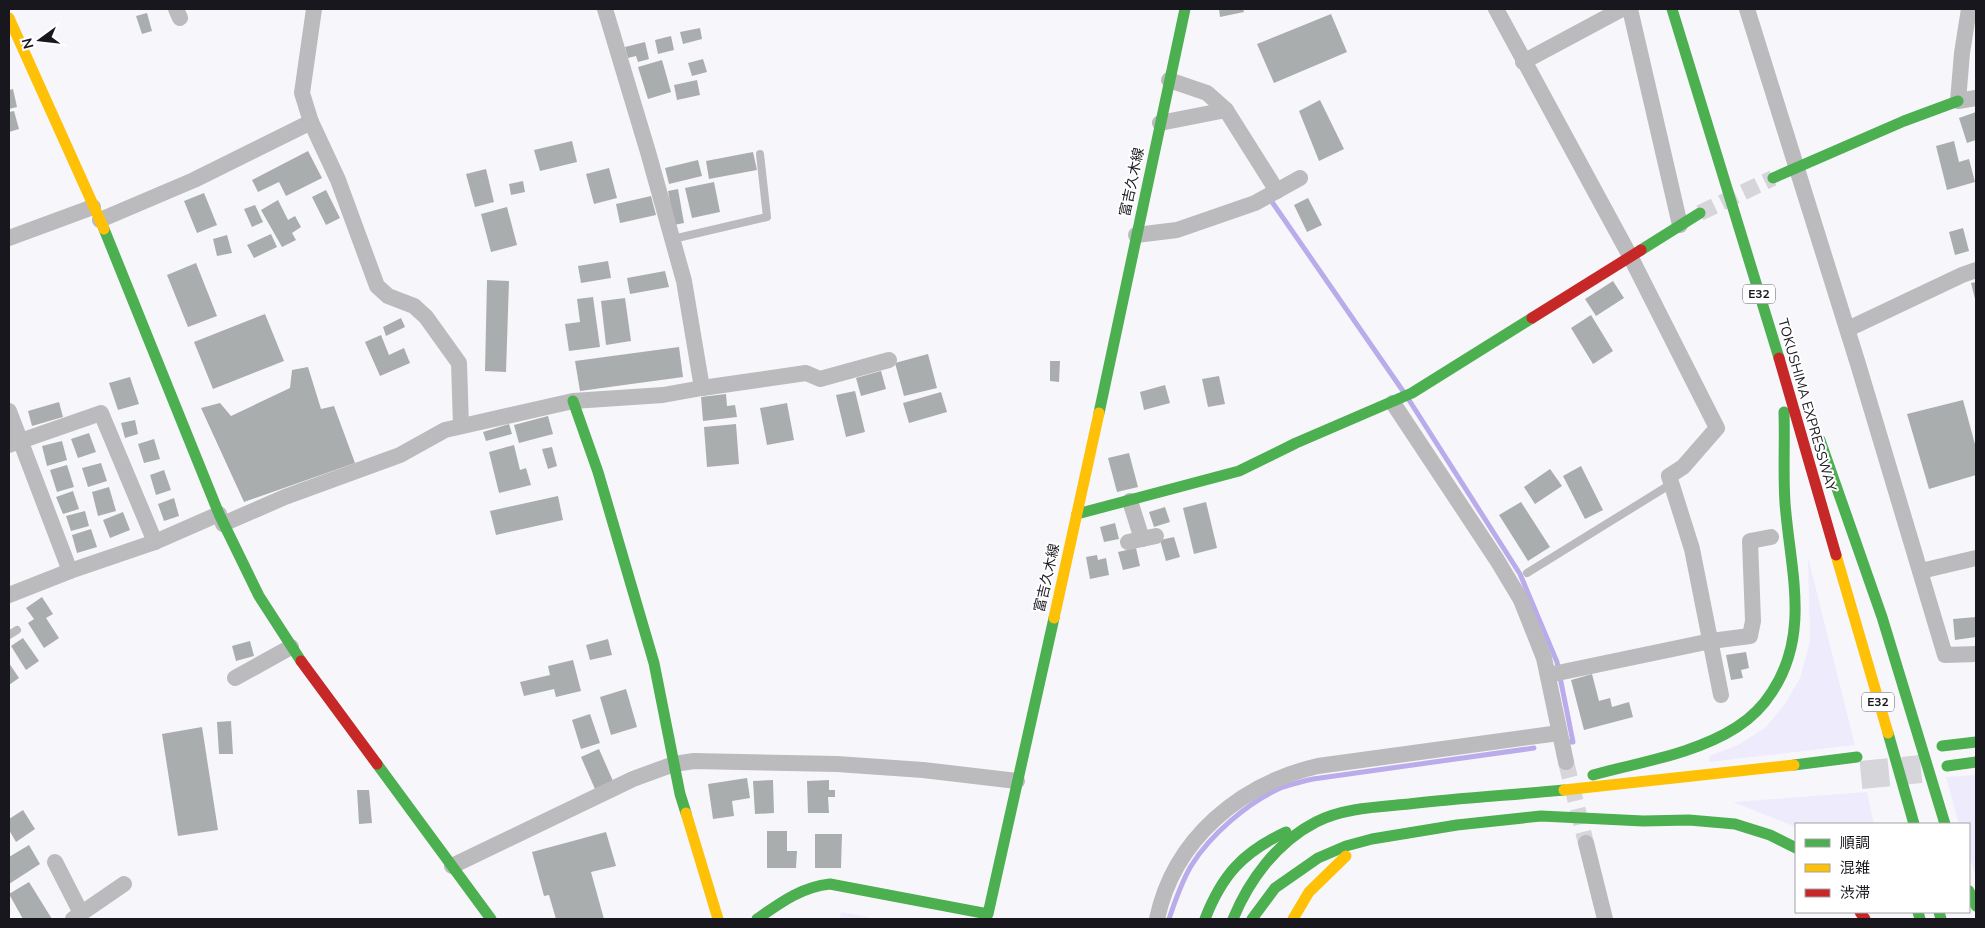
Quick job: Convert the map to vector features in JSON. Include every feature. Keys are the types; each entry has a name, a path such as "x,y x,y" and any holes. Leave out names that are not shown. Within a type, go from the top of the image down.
{"main road":[{"name":"富吉久木線","path":"757,919 798,891 815,884 830,884 988,917 1185,9"},
{"name":"TOKUSHIMA EXPRESSWAY","path":"1672,9 1708,120 1914,823"},
{"path":"9,18 12,35 97,214 221,519 259,596 291,647 491,919"},
{"path":"1773,178 1904,120 1958,102"},
{"path":"1708,120 1790,355"},
{"path":"1076,514 1231,475 1250,468 1296,443 1397,401 1700,213"},
{"path":"1529,793 1709,741 1737,727 1758,708 1778,684 1795,630 1785,502 1784,376"},
{"path":"573,402 598,472 654,663 680,794 718,919"},
{"path":"1816,430 1882,617 1945,823"},
{"name":"TOKUSHIMA EXPRESSWAY","path":"1842,580 1883,758"},
{"path":"1942,746 1976,742"},
{"path":"1205,919 1220,887 1239,860 1266,840 1287,831 1349,811 1454,798 1631,784 1857,757"},
{"path":"1947,766 1976,762"},
{"path":"1252,919 1275,888 1318,858 1346,846 1372,839 1456,825 1605,807"},
{"path":"1541,816 1644,821 1689,820 1736,824 1770,835 1795,848"},
{"path":"1232,919 1243,896 1261,870 1291,840 1315,823"},
{"path":"1293,919 1308,892 1321,878 1349,854 1372,839"},
{"path":"1970,893 1976,906"}],"street":[{"path":"314,9 302,93 311,122 338,180 377,286 388,296 414,306 426,318 459,363 461,426"},
{"path":"605,9 684,281 702,388"},
{"path":"1496,9 1523,62 1630,256 1718,428 1683,467 1669,476 1692,548 1721,695"},
{"path":"1523,62 1622,9"},
{"path":"1630,9 1680,225"},
{"path":"1747,9 1848,329 1945,655 1976,654"},
{"path":"1969,9 1962,53 1958,102 1976,98"},
{"path":"1169,80 1207,93 1226,110 1277,191"},
{"path":"1160,123 1226,110"},
{"path":"9,238 97,214 194,180 311,122"},
{"path":"1136,235 1177,230 1255,203 1300,178"},
{"path":"1848,329 1962,274 1976,270"},
{"path":"9,595 70,571 400,455 445,430 573,402 663,395 806,373 820,379 889,360"},
{"path":"1397,401 1521,600 1544,658 1557,673 1559,733 1566,762"},
{"path":"9,411 14,443 70,571"},
{"path":"14,443 101,413 155,542"},
{"path":"1130,501 1142,539"},
{"path":"1557,673 1710,642 1750,636 1753,621 1750,541 1771,537"},
{"path":"1921,571 1976,558"},
{"path":"235,678 291,647"},
{"path":"1157,919 1167,886 1178,864 1191,845 1222,812 1237,800 1270,782 1318,766 1559,733"},
{"path":"452,866 633,778 674,764 694,761 837,764 923,770 1017,781"},
{"path":"1586,842 1604,913"},
{"path":"55,862 77,916 124,884"}],"lane":[{"path":"673,239 767,217 760,154"},
{"path":"1528,573 1671,484"},
{"path":"9,635 17,630"}],"shaded area":[{"path":"1808,557 1855,745 1709,762 1709,756 1738,745 1765,728 1785,704 1800,678 1810,642"},
{"path":"1976,775 1976,876 1970,859 1970,823 1959,823 1946,777"},
{"path":"1867,792 1874,823 1795,823 1795,827 1733,802"},
{"path":"841,912 877,919 839,919"}],"building":[{"path":"1219,9 1243,9 1244,12 1220,17"},
{"path":"147,13 152,31 142,34 136,16"},
{"path":"1331,14 1347,52 1274,83 1257,44"},
{"path":"700,28 702,39 683,44 680,32"},
{"path":"671,36 674,50 658,54 655,40"},
{"path":"645,42 649,59 638,62 636,56 628,58 625,47"},
{"path":"703,59 707,72 692,76 688,63"},
{"path":"662,60 671,92 648,99 638,67"},
{"path":"697,80 700,95 677,100 674,85"},
{"path":"13,89 17,107 9,109 9,90"},
{"path":"1320,100 1344,149 1319,161 1299,111"},
{"path":"14,111 19,129 9,132 9,112"},
{"path":"1976,112 1976,140 1967,143 1959,118"},
{"path":"572,141 577,162 540,171 534,150"},
{"path":"1954,141 1959,162 1969,159 1975,182 1947,190 1936,146"},
{"path":"308,151 322,178 286,196 279,182 258,192 252,180"},
{"path":"753,152 757,170 709,179 706,161"},
{"path":"698,160 702,176 669,184 665,168"},
{"path":"609,168 617,198 594,204 586,174"},
{"path":"486,169 494,202 475,207 466,174"},
{"path":"523,181 525,192 511,195 509,184"},
{"path":"714,182 720,212 692,218 685,188"},
{"path":"678,189 684,223 674,225 668,191"},
{"path":"326,190 340,218 326,225 312,197"},
{"path":"204,193 217,225 197,233 184,201"},
{"path":"651,196 656,215 620,223 616,204"},
{"path":"1308,198 1322,225 1307,232 1294,205"},
{"path":"278,200 288,220 295,216 301,227 292,233 296,240 282,247 261,210"},
{"path":"255,205 263,222 252,227 244,209"},
{"path":"507,207 517,245 491,252 481,214"},
{"path":"1963,228 1969,251 1955,255 1949,232"},
{"path":"271,234 277,247 254,258 247,245"},
{"path":"227,235 232,253 217,256 213,239"},
{"path":"608,261 611,278 581,283 578,266"},
{"path":"196,263 217,316 188,327 167,275"},
{"path":"665,271 669,287 630,294 627,278"},
{"path":"487,280 509,281 506,372 485,371"},
{"path":"1613,281 1624,298 1596,316 1585,299"},
{"path":"1976,282 1976,303 1971,283"},
{"path":"593,297 600,347 569,351 565,324 580,322 577,299"},
{"path":"625,298 631,341 606,345 601,301"},
{"path":"265,314 284,361 213,389 194,342"},
{"path":"1591,315 1613,351 1593,364 1571,328"},
{"path":"401,318 405,327 386,336 383,327"},
{"path":"381,335 389,355 404,348 410,363 380,376 365,342"},
{"path":"679,347 683,377 580,391 575,361"},
{"path":"928,354 937,388 904,396 895,363"},
{"path":"1050,361 1060,361 1059,382 1050,381"},
{"path":"308,367 321,409 334,406 355,463 244,502 201,408 220,403 231,416 290,388 292,370"},
{"path":"881,371 886,389 861,396 856,378"},
{"path":"1219,376 1225,404 1208,407 1202,379"},
{"path":"130,377 139,404 118,410 109,383"},
{"path":"1165,385 1170,403 1144,410 1140,392"},
{"path":"855,391 865,432 846,437 836,395"},
{"path":"941,392 947,412 909,423 903,403"},
{"path":"726,394 727,406 735,405 737,417 703,421 701,397"},
{"path":"1963,400 1976,448 1976,475 1929,489 1907,414"},
{"path":"59,402 63,417 32,426 28,411"},
{"path":"787,403 794,440 767,445 760,408"},
{"path":"548,416 553,434 519,443 514,425"},
{"path":"135,420 138,434 125,438 121,423"},
{"path":"509,424 512,434 486,441 483,432"},
{"path":"736,424 739,464 707,467 704,427"},
{"path":"89,433 96,452 78,458 71,439"},
{"path":"154,439 160,459 144,463 138,444"},
{"path":"62,441 67,460 47,466 42,446"},
{"path":"514,445 520,470 526,468 531,485 499,493 489,452"},
{"path":"552,447 557,466 548,469 542,449"},
{"path":"1129,453 1138,487 1117,492 1108,458"},
{"path":"101,463 107,481 88,487 82,468"},
{"path":"67,465 74,487 57,492 50,470"},
{"path":"1581,466 1603,510 1585,519 1563,476"},
{"path":"1550,469 1562,486 1535,504 1524,487"},
{"path":"164,470 171,490 156,495 150,475"},
{"path":"109,487 116,511 98,516 92,492"},
{"path":"73,491 79,509 63,514 56,497"},
{"path":"558,496 563,520 496,535 490,511"},
{"path":"174,498 179,516 164,521 158,504"},
{"path":"1206,502 1217,548 1194,554 1183,508"},
{"path":"1521,502 1550,547 1528,561 1499,515"},
{"path":"1165,507 1170,522 1154,527 1149,512"},
{"path":"85,511 89,526 71,531 66,516"},
{"path":"123,512 130,530 110,538 103,520"},
{"path":"1115,523 1119,539 1104,542 1100,527"},
{"path":"91,529 97,547 77,553 72,535"},
{"path":"1174,537 1180,557 1166,561 1160,540"},
{"path":"1136,548 1140,566 1123,570 1118,552"},
{"path":"1097,555 1098,560 1106,558 1109,575 1090,579 1086,557"},
{"path":"42,597 53,614 46,618 59,638 44,648 28,623 34,619 26,608"},
{"path":"1976,617 1976,637 1955,640 1953,619"},
{"path":"23,638 39,661 26,670 11,646"},
{"path":"608,639 612,655 590,660 586,645"},
{"path":"250,641 254,656 236,661 232,646"},
{"path":"1746,652 1749,668 1741,670 1743,678 1731,680 1726,655"},
{"path":"573,660 581,691 556,697 554,689 524,696 520,682 550,675 548,666"},
{"path":"9,663 19,678 9,685"},
{"path":"1592,674 1599,701 1610,698 1612,707 1629,702 1633,717 1584,730 1571,680"},
{"path":"626,689 637,727 611,735 600,697"},
{"path":"590,714 600,743 581,749 572,720"},
{"path":"231,721 233,754 219,754 217,722"},
{"path":"202,727 218,830 178,836 162,734"},
{"path":"599,749 613,781 595,789 581,757"},
{"path":"747,778 750,798 732,801 734,816 713,819 708,784"},
{"path":"773,780 774,813 755,814 753,781"},
{"path":"829,780 829,790 835,790 835,797 828,797 829,813 808,813 807,781"},
{"path":"357,790 369,790 372,823 359,824"},
{"path":"23,810 35,829 16,842 9,830 9,819"},
{"path":"767,831 787,831 787,851 797,851 796,868 767,868"},
{"path":"606,832 616,866 591,872 604,919 556,919 549,895 544,896 532,852"},
{"path":"815,834 842,834 841,868 815,868"},
{"path":"29,845 40,864 9,884 9,857"},
{"path":"29,882 52,919 23,919 9,894"}],"waterway":[{"path":"1270,199 1403,391"},
{"path":"1409,400 1520,574 1557,662 1573,742 1569,742"},
{"path":"1169,919 1187,872 1199,854 1231,820 1270,793 1283,787 1313,779 1534,748"}],"tunnel":[{"path":"1700,213 1773,178"},
{"path":"1566,762 1586,843"},
{"path":"1861,775 1921,769"}],"traffic: fast":[{"path":"1099,413 1185,9"},
{"path":"1672,9 1779,358"},
{"path":"1773,178 1904,121 1958,101"},
{"path":"1641,250 1700,213"},
{"path":"104,229 219,514 259,596 301,661"},
{"path":"1077,514 1239,471 1296,443 1412,393 1532,318"},
{"path":"573,401 598,472 654,663 680,794 686,813"},
{"path":"1593,775 1685,751 1721,736 1737,727 1765,702 1784,670 1795,624 1795,600 1785,503 1784,412"},
{"path":"1820,440 1882,617 1945,823"},
{"path":"757,919 800,892 830,884 988,914 1054,618"},
{"path":"1888,733 1914,823"},
{"path":"1942,746 1976,742"},
{"path":"1794,765 1857,757"},
{"path":"1947,766 1976,762"},
{"path":"377,764 491,919"},
{"path":"1233,919 1247,890 1266,863 1302,830 1326,817 1373,807 1564,790"},
{"path":"1252,919 1275,888 1318,858 1346,846 1372,839 1457,825 1541,816 1643,821 1689,820 1735,824 1770,835 1795,848"},
{"path":"1205,919 1219,890 1236,866 1258,848 1286,832"},
{"path":"1970,893 1976,906"},
{"path":"1918,913 1920,919"},
{"path":"1939,913 1941,919"}],"traffic: slow":[{"path":"9,18 104,229"},
{"path":"1054,618 1099,413"},
{"path":"1836,555 1888,733"},
{"path":"1564,790 1794,765"},
{"path":"686,813 718,919"},
{"path":"1293,919 1309,892 1346,856"}],"traffic: jam":[{"path":"1532,318 1641,250"},
{"path":"1779,358 1836,555"},
{"path":"301,661 377,764"},
{"path":"1861,913 1865,919"}]}
